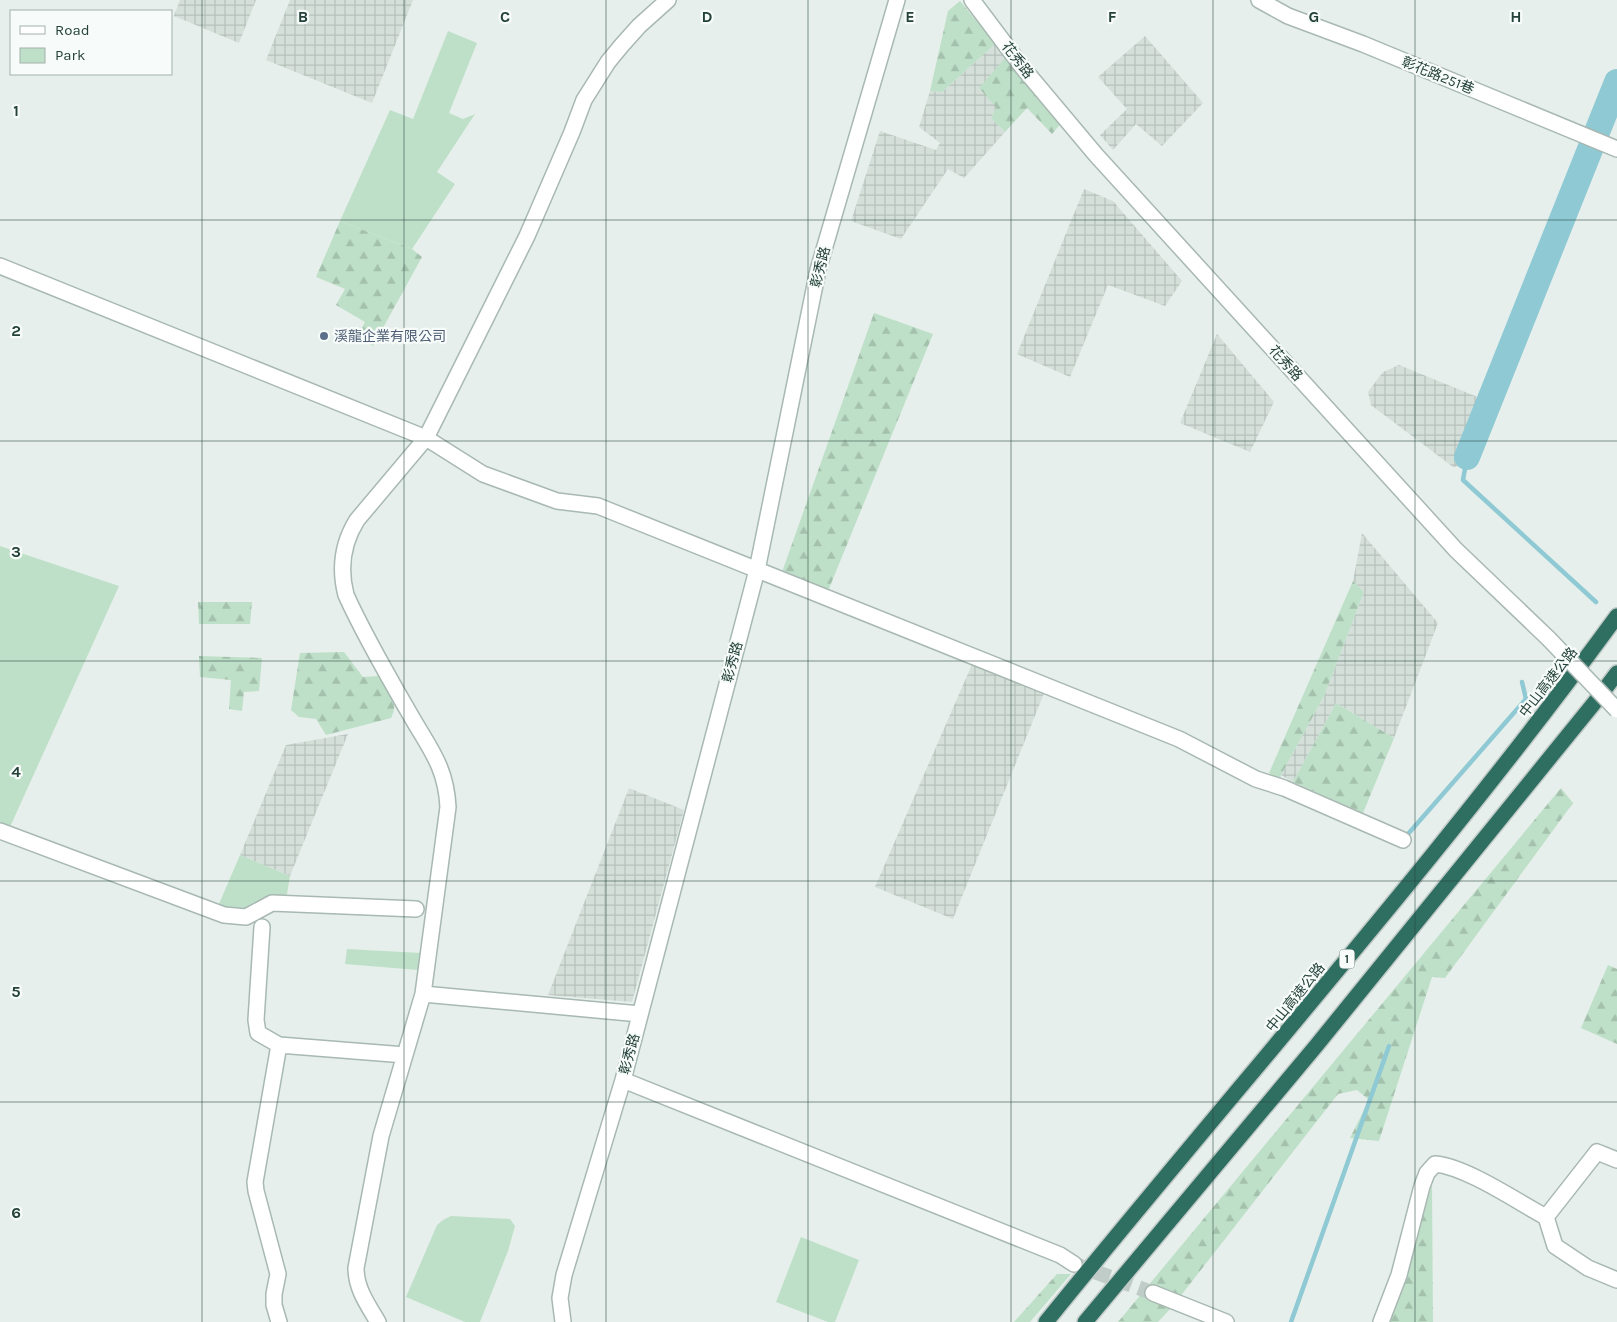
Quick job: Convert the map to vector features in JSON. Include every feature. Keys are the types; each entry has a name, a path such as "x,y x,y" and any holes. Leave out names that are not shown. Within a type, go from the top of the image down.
{"highway":[{"name":"中山高速公路","path":"1046,1322 1288,1032 1425,864 1571,680 1617,616"},
{"name":"1","path":"1086,1322 1316,1046 1595,702 1617,672"}],"street":[{"path":"378,1322 360,1290 356,1268 381,1136 423,994 448,819 448,795 440,765 411,716 351,605 344,584 342,562 346,540 357,520 426,438 526,236 572,132 584,100 608,62 622,45 639,26 668,0"},
{"name":"彰秀路","path":"563,1322 560,1298 564,1275 623,1080 757,570 818,270 897,0"},
{"name":"花秀路","path":"972,0 1023,68 1096,155 1456,550 1549,639 1617,710"},
{"name":"彰花路251巷","path":"1259,0 1288,16 1363,44 1617,148"},
{"path":"0,266 426,438 483,474 557,502 598,506 1179,738 1256,779 1284,788 1403,840"},
{"path":"0,831 224,915 246,917 272,903 416,909"},
{"path":"262,927 256,1020 258,1033 279,1045 405,1055"},
{"path":"423,994 640,1014"},
{"path":"278,1322 274,1294 278,1274 255,1182 279,1045"},
{"path":"623,1080 1060,1254 1074,1264"},
{"path":"1546,1217 1597,1152 1617,1160"},
{"path":"1381,1322 1399,1275 1422,1186 1427,1173 1435,1164 1452,1166 1502,1191 1546,1217 1555,1246 1588,1268 1617,1280"},
{"path":"1154,1293 1226,1322"}],"shaded area":[{"path":"180,0 256,0 239,43 174,16"},
{"path":"290,0 413,0 372,103 266,60"},
{"path":"1145,36 1203,103 1162,146 1136,124 1113,150 1100,135 1127,109 1098,77"},
{"path":"995,44 1006,57 996,107 991,118 1005,132 964,178 948,169 901,239 851,221 880,131 936,150 940,143 919,127 930,91 942,92"},
{"path":"1084,189 1113,201 1182,281 1165,306 1108,285 1070,377 1017,354"},
{"path":"1217,334 1274,402 1250,452 1180,423"},
{"path":"1399,365 1490,402 1466,465 1453,467 1371,405 1368,392 1383,372"},
{"path":"1362,533 1438,623 1394,738 1336,703 1293,782 1281,775 1324,696 1364,592 1353,581"},
{"path":"973,662 1045,691 953,919 875,887"},
{"path":"348,734 290,876 240,855 286,745"},
{"path":"629,788 684,810 632,1002 548,995"}],"green space":[{"path":"960,1 995,44 942,92 930,91 948,11"},
{"path":"448,31 477,43 449,113 463,119 475,114 437,172 455,184 412,249 340,221 390,110 413,119"},
{"path":"1006,57 1062,122 1052,134 1027,108 1005,132 991,118 996,107 979,88"},
{"path":"340,221 412,249 422,257 373,346 357,337 365,322 336,305 345,289 316,277"},
{"path":"874,313 933,334 828,591 782,572"},
{"path":"0,546 119,586 10,827 0,823"},
{"path":"1353,581 1364,592 1324,696 1280,780 1269,773"},
{"path":"198,602 252,602 250,624 199,624"},
{"path":"344,652 363,677 378,676 392,696 393,712 391,718 326,735 316,719 299,717 291,710 300,653"},
{"path":"199,656 262,658 259,691 244,692 242,711 229,709 231,680 200,677"},
{"path":"1336,703 1394,738 1363,813 1293,782"},
{"path":"1561,788 1573,803 1445,978 1432,977 1379,1141 1350,1138 1369,1100 1357,1090 1338,1094 1172,1307 1158,1322 1118,1322"},
{"path":"240,855 290,876 286,900 241,919 216,911"},
{"path":"347,949 421,953 418,970 345,964"},
{"path":"1608,965 1617,969 1617,1044 1581,1028"},
{"path":"1432,1185 1433,1322 1384,1322"},
{"path":"451,1216 510,1219 515,1226 508,1251 480,1322 465,1322 406,1297 437,1225"},
{"path":"801,1237 859,1260 835,1322 828,1322 776,1302"},
{"path":"1057,1274 1071,1274 1030,1322 1014,1322"}],"waterway":[{"path":"1467,457 1617,82"},
{"path":"1467,457 1463,480 1596,602"},
{"path":"1408,834 1526,699 1522,682"},
{"path":"1291,1322 1389,1046"}],"tunnel":[{"path":"1074,1264 1153,1293"}],"place":[{"name":"溪龍企業有限公司","path":"324,336"}]}
